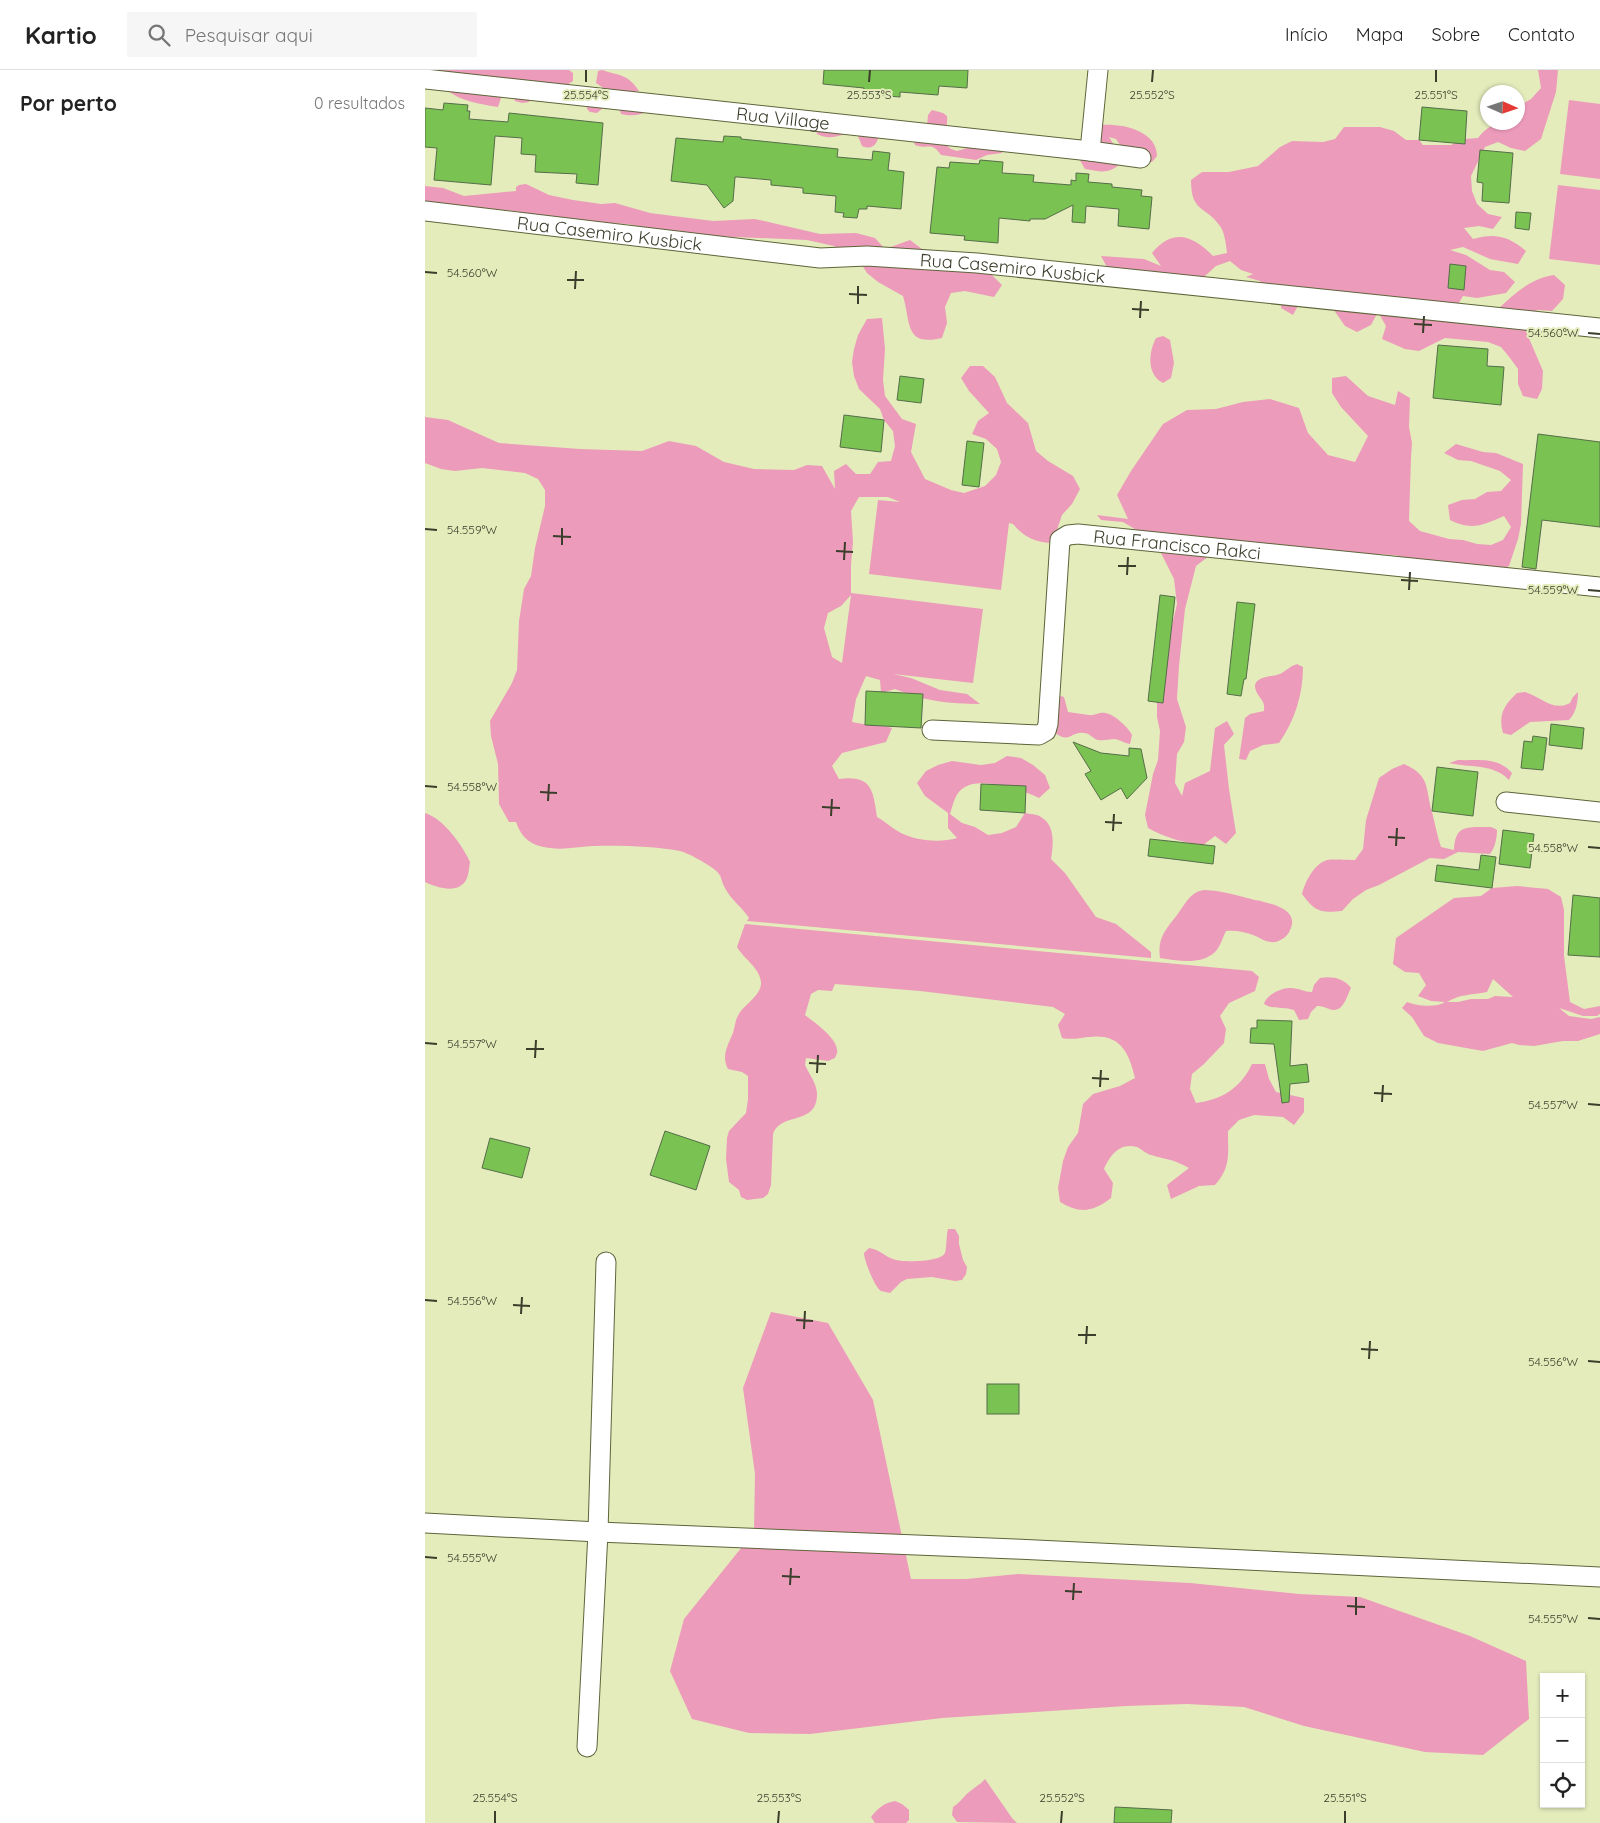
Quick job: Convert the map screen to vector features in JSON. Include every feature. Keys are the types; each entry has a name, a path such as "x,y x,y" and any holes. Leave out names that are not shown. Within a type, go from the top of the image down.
{"street":[{"path":"1090,151 1098,70"},
{"name":"Rua Village","path":"425,79 1141,158"},
{"name":"Rua Casemiro Kusbick","path":"425,211 820,258 867,256 977,263 1600,328"},
{"name":"Rua Francisco Rakci","path":"932,730 1039,735 1046,731 1061,540 1068,535 1078,534 1600,587"},
{"path":"1505,802 1600,812"},
{"path":"587,1746 598,1532 606,1262"},
{"path":"425,1522 598,1532 1600,1577"}],"shaded area":[{"path":"425,70 569,70 573,73 573,81 567,85 532,95 529,102 515,101 513,94 503,92 498,107 465,100 457,96 442,86"},
{"path":"602,70 623,76 631,81 639,91 626,93 646,112 634,115 621,114 619,106 604,107 597,113 590,112 587,106 605,89 596,83 598,71"},
{"path":"1538,70 1558,70 1556,92 1541,139 1525,151 1511,148 1498,142 1485,147 1471,176 1472,191 1477,204 1488,214 1502,217 1493,229 1479,226 1464,228 1473,239 1488,236 1501,237 1513,242 1526,251 1518,264 1490,259 1463,247 1450,250 1466,255 1490,270 1504,272 1515,282 1506,293 1477,298 1463,296 1456,308 1496,311 1529,284 1554,275 1565,285 1563,299 1552,311 1538,310 1523,316 1525,329 1543,371 1542,389 1537,399 1523,396 1518,384 1518,369 1501,347 1488,342 1445,338 1419,351 1405,349 1382,339 1386,326 1378,312 1371,325 1357,332 1345,326 1329,303 1300,302 1293,315 1281,308 1282,295 1269,292 1260,281 1246,277 1253,274 1241,270 1230,261 1216,266 1195,285 1108,269 1101,256 1144,259 1161,266 1152,253 1167,240 1175,237 1183,237 1198,243 1213,256 1227,253 1222,229 1214,219 1196,204 1193,198 1191,180 1202,172 1229,172 1258,166 1280,147 1292,141 1323,142 1335,139 1344,127 1380,127 1394,131 1406,140 1419,140 1423,145 1451,145 1464,139 1478,138 1485,130 1525,130 1525,102 1541,88"},
{"path":"1569,100 1600,104 1600,179 1560,174"},
{"path":"932,110 947,116 945,141 946,145 950,148 957,151 971,147 1003,149 1002,153 987,155 976,160 941,155 935,148 915,145 914,134 927,126 928,115"},
{"path":"1100,125 1118,125 1145,134 1155,147 1157,156 1152,162 1142,160 1127,151 1116,139 1109,137 1116,148 1120,164 1107,171 1085,169 1078,157 1102,144 1096,139"},
{"path":"816,131 880,133 872,147 866,147 862,146 858,136 853,134 829,137 817,134"},
{"path":"526,184 549,195 601,204 615,203 650,213 713,221 755,219 820,234 856,233 875,238 885,249 910,240 922,249 924,263 991,274 1002,285 994,297 965,291 951,293 945,307 947,323 942,338 921,339 915,336 911,330 903,296 878,282 867,273 860,262 834,246 807,240 689,235 628,224 569,221 515,211 425,204 425,186 443,188 464,196 516,191 516,187"},
{"path":"1558,185 1600,190 1600,265 1549,259"},
{"path":"882,318 885,349 883,380 885,396 902,419 916,424 911,452 925,479 951,490 964,493 985,486 996,475 1001,462 997,449 986,439 972,434 978,421 989,413 969,391 961,378 970,366 983,366 995,377 1007,403 1028,423 1036,451 1048,461 1073,476 1080,489 1072,504 1062,515 1057,530 1049,543 1029,537 1009,523 1001,590 869,574 878,500 900,502 888,497 859,497 851,511 853,542 851,593 983,609 973,683 893,674 911,678 940,690 967,694 980,704 937,701 895,689 881,693 880,680 866,676 856,699 852,722 892,728 886,742 842,753 832,766 839,779 858,779 869,786 874,799 877,817 907,836 936,841 957,838 948,828 948,813 925,796 917,783 926,771 952,761 981,765 995,763 1007,756 1021,758 1033,765 1045,775 1050,788 1039,798 1023,791 1002,786 981,783 972,784 959,792 950,814 962,823 975,827 988,835 1002,833 1016,827 1025,813 1041,817 1049,825 1051,831 1053,842 1051,859 1065,873 1096,917 1116,924 1151,952 1151,958 747,921 749,918 727,892 718,873 691,856 671,849 649,847 592,846 561,849 538,845 528,841 521,833 516,822 509,822 499,804 498,764 491,736 490,721 512,683 517,670 519,621 524,589 531,576 535,548 545,506 545,490 538,479 525,473 482,468 455,471 441,469 425,463 425,417 448,420 499,443 642,451 669,441 696,446 724,462 754,469 794,470 807,465 822,466 835,489 834,471 846,464 856,474 870,474 878,462 891,461 895,446 893,431 884,420 880,409 859,389 854,376 852,362 854,349 858,335 867,319","holes":["851,595 842,663 832,657 824,628 828,613 841,606"]},
{"path":"1163,336 1170,340 1174,363 1171,378 1163,383 1154,375 1150,357 1156,338"},
{"path":"1346,376 1368,396 1395,405 1398,391 1410,398 1409,427 1412,443 1409,521 1420,531 1449,539 1491,545 1503,540 1511,527 1504,516 1477,526 1465,525 1450,520 1448,505 1462,500 1475,499 1487,492 1501,491 1511,480 1500,471 1471,461 1458,460 1444,453 1456,444 1483,452 1496,453 1523,464 1521,524 1509,566 1496,572 1415,562 1395,555 1226,543 1196,566 1185,609 1179,666 1177,699 1186,727 1184,742 1177,754 1175,783 1182,796 1185,783 1210,771 1215,728 1227,721 1234,734 1224,745 1236,833 1226,844 1215,836 1203,845 1181,841 1161,834 1148,828 1145,815 1153,774 1158,760 1160,731 1157,717 1157,689 1177,604 1174,579 1155,541 1123,522 1101,520 1097,515 1128,519 1117,495 1163,424 1187,410 1216,409 1243,402 1270,399 1299,408 1308,433 1328,455 1355,462 1368,436 1341,407 1332,393 1332,378"},
{"path":"1297,664 1303,667 1300,697 1294,716 1285,734 1279,743 1263,745 1250,751 1246,760 1239,759 1245,718 1250,714 1264,711 1263,703 1255,687 1256,683 1262,678 1280,674"},
{"path":"1525,692 1547,703 1558,706 1570,703 1578,692 1578,700 1569,720 1530,722 1511,735 1503,733 1501,721 1503,711 1517,693"},
{"path":"1057,695 1064,697 1068,712 1091,715 1105,713 1116,718 1132,735 1130,744 1115,739 1098,740 1086,733 1064,737 1055,733"},
{"path":"1458,760 1487,760 1500,764 1512,773 1509,780 1489,768 1449,763"},
{"path":"1404,764 1419,773 1423,778 1441,847 1454,850 1458,833 1465,828 1490,827 1497,830 1492,852 1490,854 1458,852 1444,859 1430,858 1366,890 1353,899 1342,911 1329,912 1315,908 1302,894 1311,874 1318,865 1327,860 1355,860 1363,849 1366,820 1379,778 1392,769"},
{"path":"425,813 445,826 463,848 470,862 467,878 459,887 448,889 425,882"},
{"path":"1517,886 1548,889 1561,897 1564,910 1564,956 1570,1002 1584,1009 1600,1006 1600,1014 1597,1016 1583,1016 1559,1008 1569,1016 1591,1019 1600,1017 1600,1034 1578,1041 1563,1041 1534,1046 1512,1043 1483,1051 1438,1043 1424,1036 1412,1017 1402,1008 1407,1002 1426,1006 1445,1002 1431,1001 1418,996 1426,985 1419,973 1405,972 1393,964 1396,938 1454,898 1481,896 1492,888","holes":["1493,979 1513,997 1495,996 1488,999 1447,1002 1461,996 1487,992"]},
{"path":"1205,890 1227,893 1278,906 1290,915 1292,922 1289,932 1282,939 1272,942 1243,932 1226,931 1217,950 1202,959 1180,961 1160,958 1161,939 1166,929 1185,903 1195,893"},
{"path":"745,924 1252,971 1259,977 1255,991 1229,1003 1220,1016 1226,1029 1224,1043 1192,1074 1190,1089 1196,1103 1214,1099 1236,1086 1252,1064 1265,1064 1269,1079 1276,1092 1304,1098 1304,1112 1294,1125 1283,1117 1254,1115 1239,1120 1228,1131 1226,1166 1215,1185 1199,1186 1171,1199 1167,1185 1189,1168 1174,1161 1149,1154 1137,1147 1126,1146 1121,1148 1109,1159 1104,1169 1113,1183 1111,1198 1092,1209 1080,1210 1060,1202 1058,1188 1063,1161 1068,1147 1078,1133 1083,1104 1093,1094 1120,1086 1135,1078 1130,1060 1116,1041 1100,1037 1062,1038 1058,1025 1065,1014 1053,1007 920,991 835,984 832,991 818,990 811,994 805,1015 829,1035 836,1045 837,1054 835,1058 828,1061 806,1058 805,1065 814,1082 817,1093 816,1104 805,1115 783,1123 777,1128 773,1135 771,1185 768,1194 763,1198 747,1200 741,1197 739,1190 729,1182 726,1159 729,1131 746,1113 748,1076 742,1072 728,1069 725,1060 726,1051 738,1016 761,987 758,972 737,947"},
{"path":"1320,978 1337,978 1351,988 1343,1004 1338,1009 1334,1010 1317,1006 1311,1012 1308,1019 1299,1020 1294,1010 1271,1007 1264,1004 1275,992 1287,988 1312,992 1314,985"},
{"path":"948,1229 955,1229 959,1236 963,1260 967,1267 966,1274 962,1280 955,1281 932,1277 907,1279 890,1293 879,1289 870,1274 864,1257 864,1253 869,1248 898,1260 929,1260 942,1256 945,1253"},
{"path":"771,1312 828,1323 873,1400 911,1579 966,1579 1018,1574 1190,1583 1299,1594 1360,1597 1470,1636 1526,1661 1529,1719 1483,1755 1425,1752 1304,1726 1244,1707 1187,1704 942,1718 810,1734 749,1733 692,1719 670,1671 684,1619 754,1532 755,1474 743,1388"},
{"path":"985,1779 1017,1823 957,1822 952,1815 953,1807"},
{"path":"895,1801 909,1810 909,1820 906,1823 875,1823 871,1817 876,1811 884,1805"}],"building":[{"path":"824,70 968,70 967,88 939,86 938,95 900,92 900,97 863,94 864,88 823,84"},
{"path":"444,103 468,105 467,111 470,111 469,119 508,122 509,113 603,123 598,185 576,183 577,174 535,172 536,155 521,154 522,138 495,136 491,185 434,180 437,148 425,147 425,108 443,110"},
{"path":"1422,107 1467,111 1465,144 1419,140"},
{"path":"724,136 838,149 837,157 872,160 873,151 890,153 888,170 904,172 901,209 867,206 867,209 859,209 857,218 843,217 844,213 835,212 836,196 803,193 803,188 771,185 771,180 738,177 735,177 733,201 724,208 707,185 671,181 676,138 723,142"},
{"path":"1480,150 1513,153 1509,203 1482,201 1483,183 1477,182"},
{"path":"980,160 1003,162 1002,173 1034,175 1033,182 1071,185 1071,180 1076,181 1076,173 1089,174 1088,182 1112,184 1112,187 1142,190 1141,196 1152,197 1149,229 1118,226 1119,209 1086,206 1085,223 1072,222 1073,205 1045,219 1030,219 1030,221 999,218 998,243 964,240 965,236 930,233 937,167 949,168 950,162 979,164"},
{"path":"1516,212 1531,213 1529,230 1515,228"},
{"path":"1450,264 1466,266 1464,290 1448,288"},
{"path":"1438,345 1488,349 1487,366 1504,367 1501,405 1433,398"},
{"path":"900,376 924,379 921,403 897,400"},
{"path":"844,415 884,420 881,452 840,447"},
{"path":"1538,434 1600,442 1600,527 1542,520 1536,569 1522,567"},
{"path":"967,441 984,443 979,487 962,485"},
{"path":"1160,595 1175,597 1163,703 1148,701"},
{"path":"1237,602 1255,604 1246,679 1244,679 1241,696 1227,694"},
{"path":"866,691 923,694 921,728 865,725"},
{"path":"1551,724 1584,728 1582,749 1549,745"},
{"path":"1533,736 1547,738 1543,770 1521,768 1524,741 1532,742"},
{"path":"1073,742 1101,753 1129,756 1129,748 1141,749 1147,778 1127,799 1121,788 1101,800 1085,774 1091,771"},
{"path":"1437,767 1478,772 1473,816 1432,811"},
{"path":"981,784 1026,786 1025,813 980,810"},
{"path":"1503,830 1534,834 1530,868 1499,864"},
{"path":"1150,839 1215,846 1213,864 1148,856"},
{"path":"1481,855 1496,857 1492,888 1435,881 1437,865 1479,870"},
{"path":"1573,895 1600,898 1600,957 1568,955"},
{"path":"1257,1020 1292,1021 1290,1066 1307,1064 1309,1082 1290,1084 1289,1102 1282,1103 1274,1044 1250,1043 1251,1028 1257,1028"},
{"path":"665,1131 710,1146 696,1190 650,1175"},
{"path":"490,1138 530,1148 522,1178 482,1168"},
{"path":"987,1384 1019,1384 1019,1414 987,1414"},
{"path":"1115,1807 1172,1810 1171,1823 1114,1823"}]}
